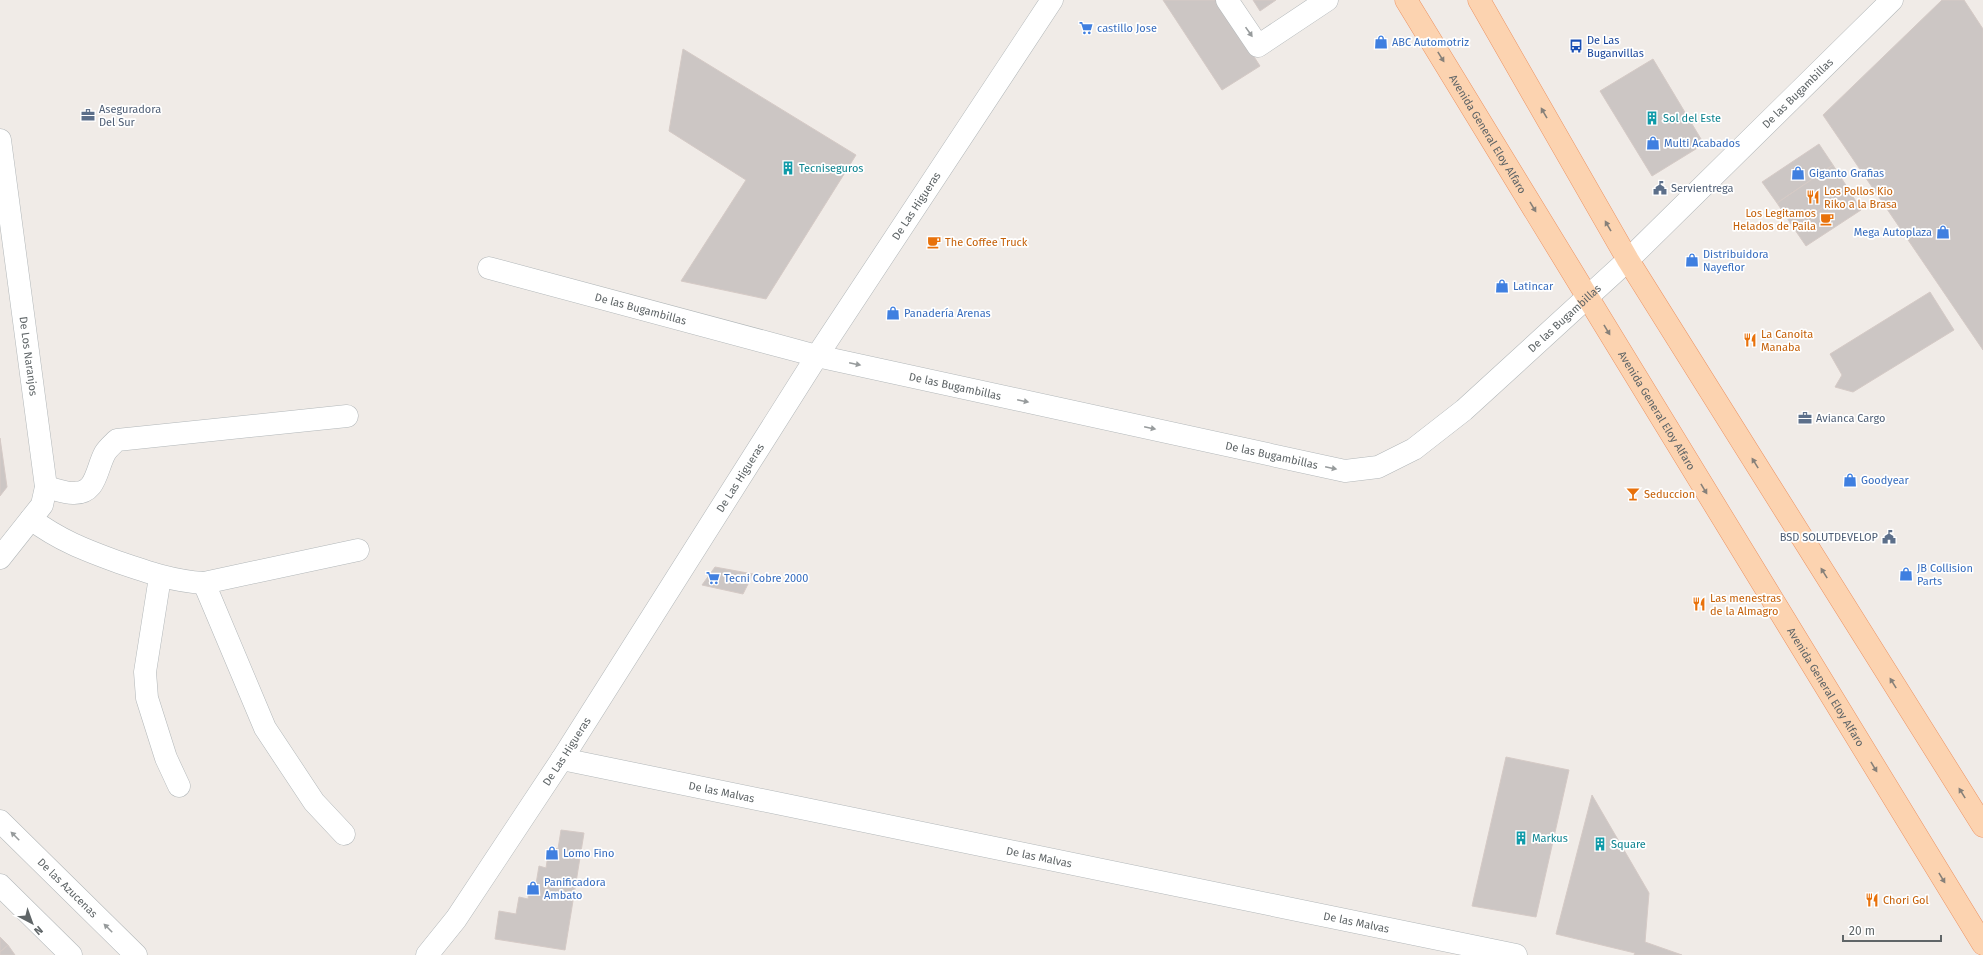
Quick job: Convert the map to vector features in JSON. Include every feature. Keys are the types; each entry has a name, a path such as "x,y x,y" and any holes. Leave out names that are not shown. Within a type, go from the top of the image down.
{"main road":[{"name":"Avenida General Eloy Alfaro","path":"1406,0 1586,297 1983,944"},
{"path":"1479,0 1628,260 1983,826"}],"street":[{"name":"De Las Higueras","path":"427,955 456,919 562,759 817,356 1052,0"},
{"path":"1227,0 1258,46 1327,0"},
{"name":"De las Bugambillas","path":"489,268 817,356 1345,471 1378,467 1414,449 1464,410 1628,260 1892,0"},
{"name":"De Los Naranjos","path":"0,140 46,487 42,505 0,558"},
{"path":"46,487 74,493 87,489 94,484 105,452 117,440 347,416"},
{"path":"30,519 51,534 73,546 160,577 179,581 204,583 358,550"},
{"path":"160,577 145,672 147,698 164,751 180,786"},
{"path":"204,583 266,728 314,802 344,834"},
{"name":"De las Malvas","path":"562,759 1516,955"},
{"name":"De las Azucenas","path":"0,821 136,955"},
{"path":"0,885 72,955"},
{"path":"49,932 59,955"}],"building":[{"path":"1163,0 1218,0 1260,66 1222,90"},
{"path":"1253,0 1276,0 1260,11"},
{"name":"Mega Autoplaza","path":"1942,0 1964,0 1983,29 1983,350 1823,115"},
{"name":"Tecniseguros","path":"683,49 856,155 766,299 681,281 746,180 669,131"},
{"name":"Sol del Este","path":"1653,59 1704,144 1652,176 1600,91"},
{"name":"Giganto Grafias","path":"1819,144 1833,165 1777,203 1762,182"},
{"name":"Los Pollos Kio Riko a la Brasa","path":"1833,165 1849,190 1793,227 1777,203"},
{"name":"Los Legitamos Helados de Paila","path":"1849,190 1861,210 1806,246 1793,227"},
{"path":"1930,292 1954,330 1853,392 1835,387 1842,375 1830,354"},
{"path":"0,438 7,487 0,496"},
{"path":"715,567 753,574 743,594 702,585"},
{"name":"Markus","path":"1506,757 1569,770 1536,917 1472,906"},
{"name":"Square","path":"1592,795 1649,893 1645,942 1682,955 1634,955 1635,953 1556,934"},
{"path":"561,830 584,833 565,950 495,939 499,911 516,914 519,897 528,899 530,884 536,884 539,866 546,868 549,848 558,849"},
{"path":"0,937 8,945 0,952"},
{"path":"8,945 15,955 0,955 0,952"}],"place":[{"name":"castillo Jose","path":"1086,28"},
{"name":"ABC Automotriz","path":"1381,42"},
{"name":"De Las Buganvillas","path":"1576,46"},
{"name":"Aseguradora Del Sur","path":"88,115"},
{"name":"Sol del Este","path":"1652,118"},
{"name":"Multi Acabados","path":"1653,143"},
{"name":"Tecniseguros","path":"788,168"},
{"name":"Giganto Grafias","path":"1798,173"},
{"name":"Servientrega","path":"1660,188"},
{"name":"Los Pollos Kio Riko a la Brasa","path":"1813,197"},
{"name":"Los Legitamos Helados de Paila","path":"1827,219"},
{"name":"Mega Autoplaza","path":"1943,232"},
{"name":"The Coffee Truck","path":"934,242"},
{"name":"Distribuidora Nayeflor","path":"1692,260"},
{"name":"Latincar","path":"1502,286"},
{"name":"Panadería Arenas","path":"893,313"},
{"name":"La Canoita Manaba","path":"1750,340"},
{"name":"Avianca Cargo","path":"1805,418"},
{"name":"Goodyear","path":"1850,480"},
{"name":"Seduccion","path":"1633,494"},
{"name":"BSD SOLUTDEVELOP","path":"1889,537"},
{"name":"JB Collision Parts","path":"1906,574"},
{"name":"Tecni Cobre 2000","path":"713,578"},
{"name":"Las menestras de la Almagro","path":"1699,604"},
{"name":"Markus","path":"1521,838"},
{"name":"Square","path":"1600,844"},
{"name":"Lomo Fino","path":"552,853"},
{"name":"Panificadora Ambato","path":"533,888"},
{"name":"Chori Gol","path":"1872,900"}]}
